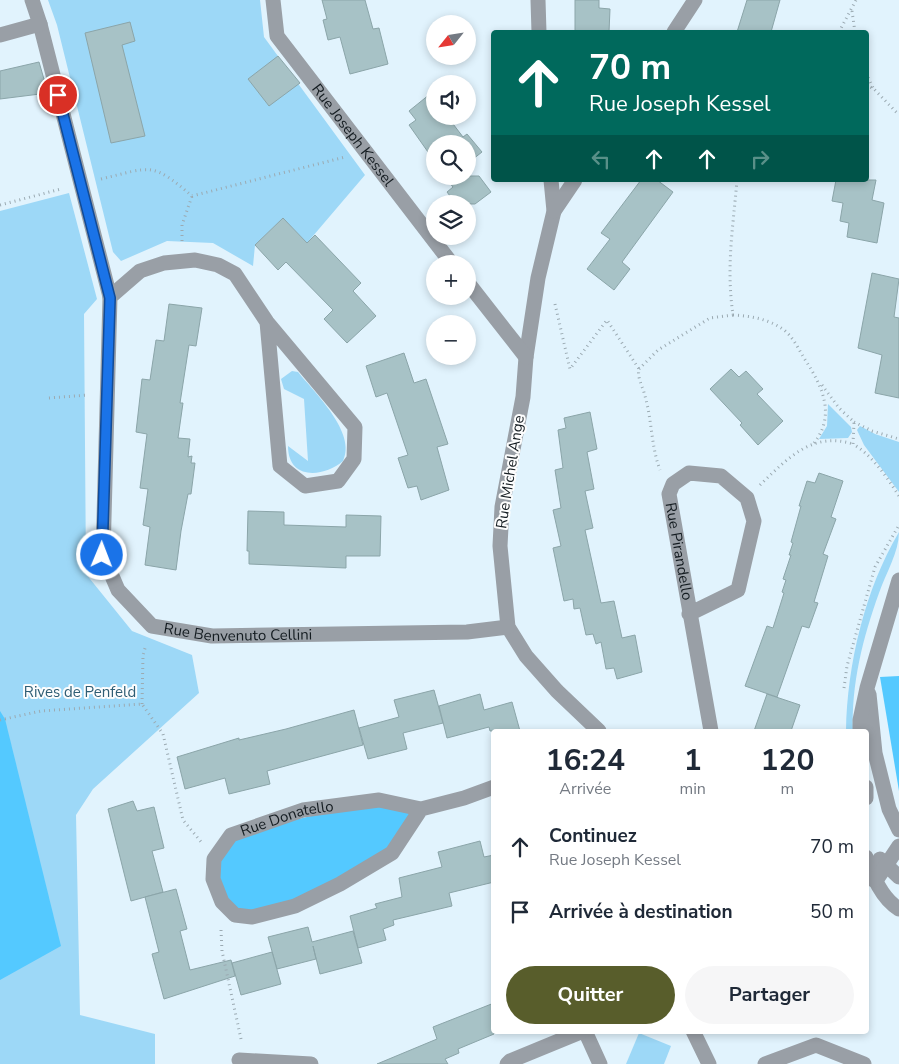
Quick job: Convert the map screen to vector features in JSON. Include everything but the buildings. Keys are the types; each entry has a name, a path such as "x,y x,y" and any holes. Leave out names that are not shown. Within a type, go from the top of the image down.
{"street":[{"path":"32,0 40,24 110,298 140,270 181,261 195,260 218,265 235,274 267,322 355,427 354,459 338,481 306,486 280,466 267,322"},
{"name":"Rue Joseph Kessel","path":"273,0 277,36 445,255"},
{"path":"538,0 539,30"},
{"path":"675,30 695,0"},
{"path":"0,35 40,24"},
{"name":"Rue Michel Ange","path":"551,182 554,211 538,278 522,397 502,507 500,546 508,627 526,656 557,691 597,729"},
{"name":"Rue Michel Ange","path":"554,211 574,182"},
{"path":"476,293 526,358"},
{"name":"Rue Benvenuto Cellini","path":"110,298 102,555 118,590 152,626 212,636 467,632 508,627"},
{"name":"Rue Pirandello","path":"689,614 738,590 754,521 747,498 721,476 689,473 673,484 670,494 689,614 711,729"},
{"path":"860,729 860,720 867,688 899,580"},
{"path":"867,688 876,753 889,809 899,830"},
{"name":"Rue Donatello","path":"214,859 231,835 303,810 378,800 421,809 464,798 491,788"},
{"path":"214,859 213,879 222,902 235,915 252,917 295,906 340,884 392,853 421,809"},
{"path":"899,846 886,865 870,878 894,906 899,909"},
{"path":"869,852 899,877"},
{"path":"507,1064 510,1061 577,1034"},
{"path":"585,1034 600,1064"},
{"path":"694,1034 709,1064"},
{"path":"765,1064 816,1045 864,1064"},
{"path":"242,1064 239,1060 311,1064"}],"path":[{"path":"840,30 856,0"},
{"path":"852,10 855,30"},
{"path":"869,79 874,89 899,115"},
{"path":"869,86 874,89"},
{"path":"192,196 365,152"},
{"path":"0,205 147,168 166,174 192,196"},
{"path":"733,315 729,286 729,256 737,182"},
{"path":"181,261 182,225 192,196"},
{"path":"538,278 558,308 570,369 607,320 639,369"},
{"path":"670,494 656,460 646,397 638,374 639,369 658,350 710,318 733,315 756,316 784,330 792,338 839,408 854,422 872,431 899,439"},
{"path":"814,443 824,422 824,395 820,382"},
{"path":"49,398 106,394"},
{"path":"853,444 854,422"},
{"path":"747,498 788,459 814,443 834,440 853,444 871,458 899,496"},
{"path":"152,626 143,655 142,704 163,734 183,820 214,859"},
{"path":"0,720 41,711 142,704"},
{"path":"235,915 221,931 222,951 242,1041"}],"green space":[{"path":"48,0 260,0 264,37 365,175 307,243 283,218 255,245 253,266 213,243 167,241 121,261 113,252 57,25"},
{"name":"Rives de Penfeld","path":"69,193 97,299 84,314 86,574 132,631 192,655 199,693 93,789 76,815 80,1015 155,1034 155,1064 0,1064 0,211"},
{"path":"292,371 298,372 323,402 339,426 344,438 346,450 343,461 326,471 308,473 300,470 294,465 290,457 288,446 308,461 304,399 284,389 281,379"},
{"path":"828,404 851,427 852,432 848,438 819,439 827,426"},
{"path":"860,426 875,434 899,442 899,492 864,445 857,430"},
{"path":"899,532 895,555 879,593 859,661 854,696 853,729 846,729 850,680 860,628 887,554"},
{"path":"639,1034 671,1046 664,1064 626,1064"}],"shaded area":[{"path":"899,676 899,791 880,677"},
{"path":"0,711 5,719 61,946 0,980"},
{"path":"379,800 421,809 392,853 340,884 252,917 222,902 214,859 231,835"}],"route":[{"path":"58,95 110,298 102,555"}]}
